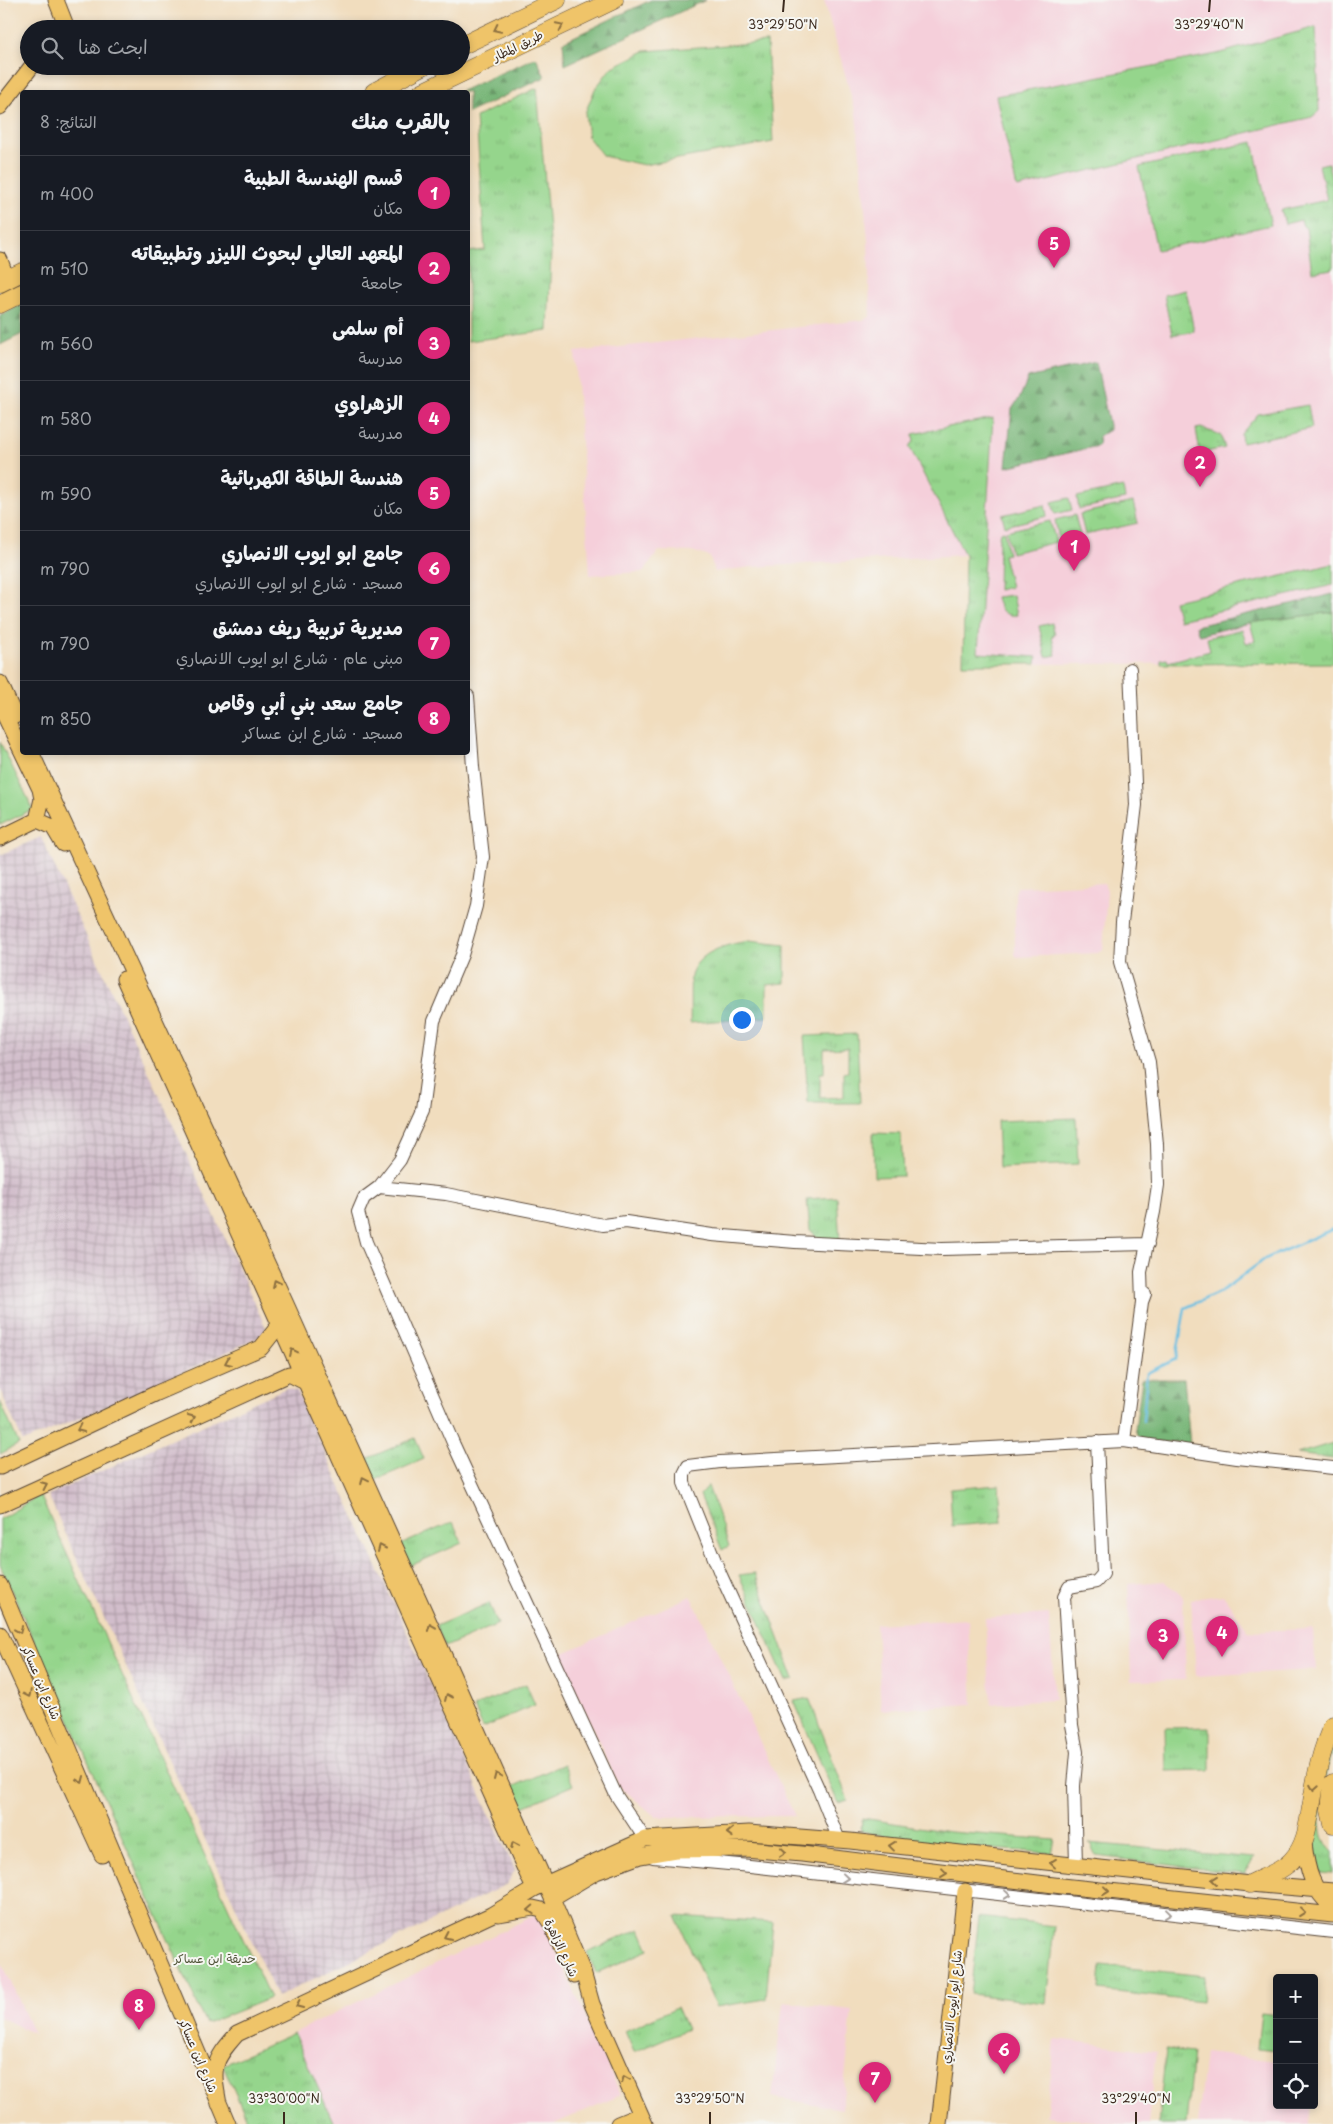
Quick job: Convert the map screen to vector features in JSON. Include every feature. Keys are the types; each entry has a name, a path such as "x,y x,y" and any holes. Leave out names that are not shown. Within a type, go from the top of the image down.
{"highway":[{"name":"طريق المطار","path":"470,42 557,0"},
{"name":"طريق المطار","path":"470,69 614,0"},
{"path":"378,90 406,75"},
{"name":"طريق المطار","path":"426,90 457,75"},
{"path":"0,304 20,294"},
{"path":"1250,1884 1288,1864 1304,1844 1317,1772 1323,1748 1333,1725"},
{"path":"1333,1783 1330,1810 1333,1824"}],"main road":[{"path":"56,0 64,20"},
{"path":"0,107 25,75"},
{"path":"0,260 10,279"},
{"path":"0,683 20,728"},
{"path":"0,706 20,748"},
{"path":"24,755 40,789 42,799 37,820"},
{"path":"32,755 286,1304 544,1890"},
{"path":"0,838 37,820 50,824 58,834 307,1383 544,1890"},
{"path":"0,1467 157,1393 261,1348 280,1324"},
{"path":"0,1506 289,1374 307,1383"},
{"name":"شارع ابن عساكر","path":"0,1585 219,2104"},
{"name":"شارع ابن عساكر","path":"0,1634 69,1780 206,2088 219,2104"},
{"path":"228,2124 219,2104 214,2076 216,2064 222,2051 238,2034 544,1890 645,1838 749,1833 838,1840 1250,1884 1333,1891"},
{"path":"1304,1844 1307,1867 1315,1889 1333,1908"},
{"path":"544,1890 640,1856 675,1850 746,1849 1333,1916"},
{"path":"1272,1909 1284,1902 1284,1893 1276,1886"},
{"name":"شارع الزاهرة","path":"544,1890 584,1972 592,2004 642,2119"},
{"name":"شارع ابو ايوب الانصاري","path":"939,2124 965,1891"},
{"name":"شارع الزاهرة","path":"491,1915 533,1908 542,1910 551,1924 575,1978 592,2004"},
{"path":"618,2124 642,2119"}],"street":[{"path":"1124,1441 1142,1302 1149,1273 1148,1244 1158,1185 1149,1062 1120,962 1122,922 1136,805 1130,669"},
{"path":"470,724 484,858 476,906 462,955 434,1021 422,1112 400,1160 379,1186 364,1198 358,1212 366,1242 454,1444 616,1795 645,1838"},
{"path":"379,1186 446,1194 603,1225 626,1222 712,1236 942,1249 1148,1244"},
{"path":"838,1840 819,1790 720,1572 684,1483 684,1474 688,1466 720,1462 1006,1452 1097,1442 1124,1441 1237,1458 1333,1468"},
{"path":"1076,1865 1074,1779 1077,1752 1072,1725 1064,1597 1069,1587 1096,1582 1103,1574 1097,1442"},
{"path":"640,1856 750,1866 1333,1932"}],"shaded area":[{"path":"824,0 1333,0 1333,663 963,664 965,555 751,567 715,572 710,557 695,552 659,551 643,572 590,575 575,352 863,320 870,317 868,241 856,113"},
{"path":"41,837 266,1328 262,1336 113,1404 23,1442 0,1390 0,855"},
{"path":"1104,883 1107,890 1103,950 1098,953 1017,957 1015,954 1015,893 1017,887"},
{"path":"286,1388 297,1391 515,1870 507,1884 277,1997 48,1495"},
{"path":"1165,1581 1183,1597 1186,1680 1131,1681 1128,1584"},
{"path":"1223,1595 1249,1631 1313,1629 1316,1670 1196,1676 1191,1599"},
{"path":"691,1596 795,1816 656,1817 619,1786 559,1655"},
{"path":"1049,1614 1055,1700 991,1704 985,1618"},
{"path":"968,1619 973,1704 881,1710 876,1624"},
{"path":"539,1913 621,2095 554,2124 334,2124 294,2033"},
{"path":"0,1958 34,2034 0,2017"},
{"path":"783,2002 852,2010 842,2109 772,2097"},
{"path":"1055,2039 1156,2051 1148,2124 1118,2124 1046,2116"},
{"path":"1205,2053 1273,2061 1273,2109 1311,2109 1309,2124 1197,2124"}],"green space":[{"path":"651,0 706,0 565,65 563,42"},
{"path":"1316,27 1319,111 1312,117 1017,188 996,96 1217,54"},
{"path":"767,42 773,142 644,165 603,156 588,137 585,113 595,89 611,68 645,51"},
{"path":"536,57 545,77 470,112 470,90 463,90"},
{"path":"537,88 551,252 548,331 470,341 470,252 485,250 476,117"},
{"path":"1253,142 1271,225 1157,250 1139,167"},
{"path":"1328,163 1333,185 1333,269 1312,272 1306,228 1301,220 1285,224 1281,210 1327,200 1319,165"},
{"path":"1186,290 1194,331 1172,335 1164,295"},
{"path":"20,305 20,335 0,345 0,316"},
{"path":"1096,362 1109,425 1109,430 1099,436 1098,446 1006,467 1012,409 1020,397 1028,378"},
{"path":"1308,405 1312,428 1242,443 1241,434 1258,414"},
{"path":"993,418 978,653 1037,657 1036,664 963,664 965,555 909,446 914,442 913,434"},
{"path":"1201,428 1221,435 1225,448 1200,453 1196,429"},
{"path":"1123,487 1125,499 1079,509 1077,497"},
{"path":"1069,498 1072,510 1055,514 1052,502"},
{"path":"1133,502 1138,523 1085,535 1080,514"},
{"path":"1045,505 1047,516 1005,526 1002,515"},
{"path":"1075,515 1080,535 1059,540 1055,520"},
{"path":"1050,521 1056,542 1011,553 1006,531"},
{"path":"1004,531 1008,554 1003,555 1011,587 998,590 999,537 1000,532"},
{"path":"1333,564 1333,585 1179,620 1174,601"},
{"path":"1333,594 1333,612 1250,623 1199,635 1196,626"},
{"path":"1013,595 1017,615 1009,615 998,605 996,597"},
{"path":"1333,612 1333,663 1161,664 1161,660 1167,659 1168,662 1210,651 1207,638 1242,629 1246,643 1255,641 1250,623"},
{"path":"1052,623 1055,635 1052,636 1056,655 1046,657 1039,626"},
{"path":"0,742 33,809 0,825"},
{"path":"749,941 785,945 785,983 767,985 767,1017 690,1023 691,976 696,964 716,949"},
{"path":"857,1034 860,1103 808,1103 804,1036","holes":["848,1048 848,1072 844,1073 844,1097 820,1098 820,1073 824,1073 824,1049"]},
{"path":"1076,1118 1078,1164 999,1168 997,1121"},
{"path":"873,1133 901,1134 903,1176 874,1177"},
{"path":"837,1197 840,1242 820,1240 810,1230 807,1199"},
{"path":"1142,1379 1184,1379 1190,1444 1174,1442 1140,1443 1135,1429"},
{"path":"0,1401 19,1444 0,1454"},
{"path":"415,1438 424,1459 371,1482 362,1461"},
{"path":"1333,1443 1333,1459 1297,1454"},
{"path":"999,1485 1002,1522 952,1526 950,1489"},
{"path":"708,1486 729,1546 722,1550 700,1495"},
{"name":"حديقة ابن عساكر","path":"40,1495 270,1998 206,2024 0,1565 0,1519"},
{"path":"453,1522 462,1543 410,1566 400,1545"},
{"path":"755,1573 794,1679 786,1681 739,1575"},
{"path":"489,1603 498,1624 445,1647 436,1626"},
{"path":"526,1684 535,1705 483,1728 474,1707"},
{"path":"809,1698 848,1800 838,1803 794,1701"},
{"path":"1210,1727 1210,1770 1166,1771 1165,1728"},
{"path":"1333,1740 1333,1753 1330,1757 1323,1793 1321,1820 1322,1833 1326,1843 1333,1852 1333,1874 1322,1873 1316,1861 1314,1827 1320,1789"},
{"path":"564,1764 573,1785 521,1808 512,1787"},
{"path":"862,1818 950,1832 1055,1840 1052,1853 947,1846 861,1832"},
{"path":"1090,1843 1254,1858 1245,1874 1096,1856"},
{"path":"676,1916 773,1922 766,1999 716,2007"},
{"path":"979,1917 1054,1926 1046,2003 970,1994"},
{"path":"640,1929 649,1950 596,1973 587,1952"},
{"path":"1101,1965 1205,1976 1202,2002 1099,1990"},
{"path":"677,2007 687,2029 634,2052 625,2031"},
{"path":"1261,2013 1273,2014 1273,2051 1257,2049"},
{"path":"294,2033 334,2124 249,2124 223,2065"},
{"path":"1166,2049 1193,2052 1186,2124 1158,2124"}],"waterway":[{"path":"1143,1421 1147,1373 1176,1359 1185,1308 1220,1292 1265,1259 1333,1229"}],"place":[{"name":"هندسة الطاقة الكهربائية","path":"1054,268"},
{"name":"المعهد العالي لبحوث الليزر وتطبيقاته","path":"1200,487"},
{"name":"قسم الهندسة الطبية","path":"1074,571"},
{"name":"الزهراوي","path":"1222,1657"},
{"name":"أم سلمى","path":"1163,1660"},
{"name":"جامع سعد بني أبي وقاص","path":"139,2030"},
{"name":"جامع ابو ايوب الانصاري","path":"1004,2074"},
{"name":"مديرية تربية ريف دمشق","path":"875,2103"}]}
